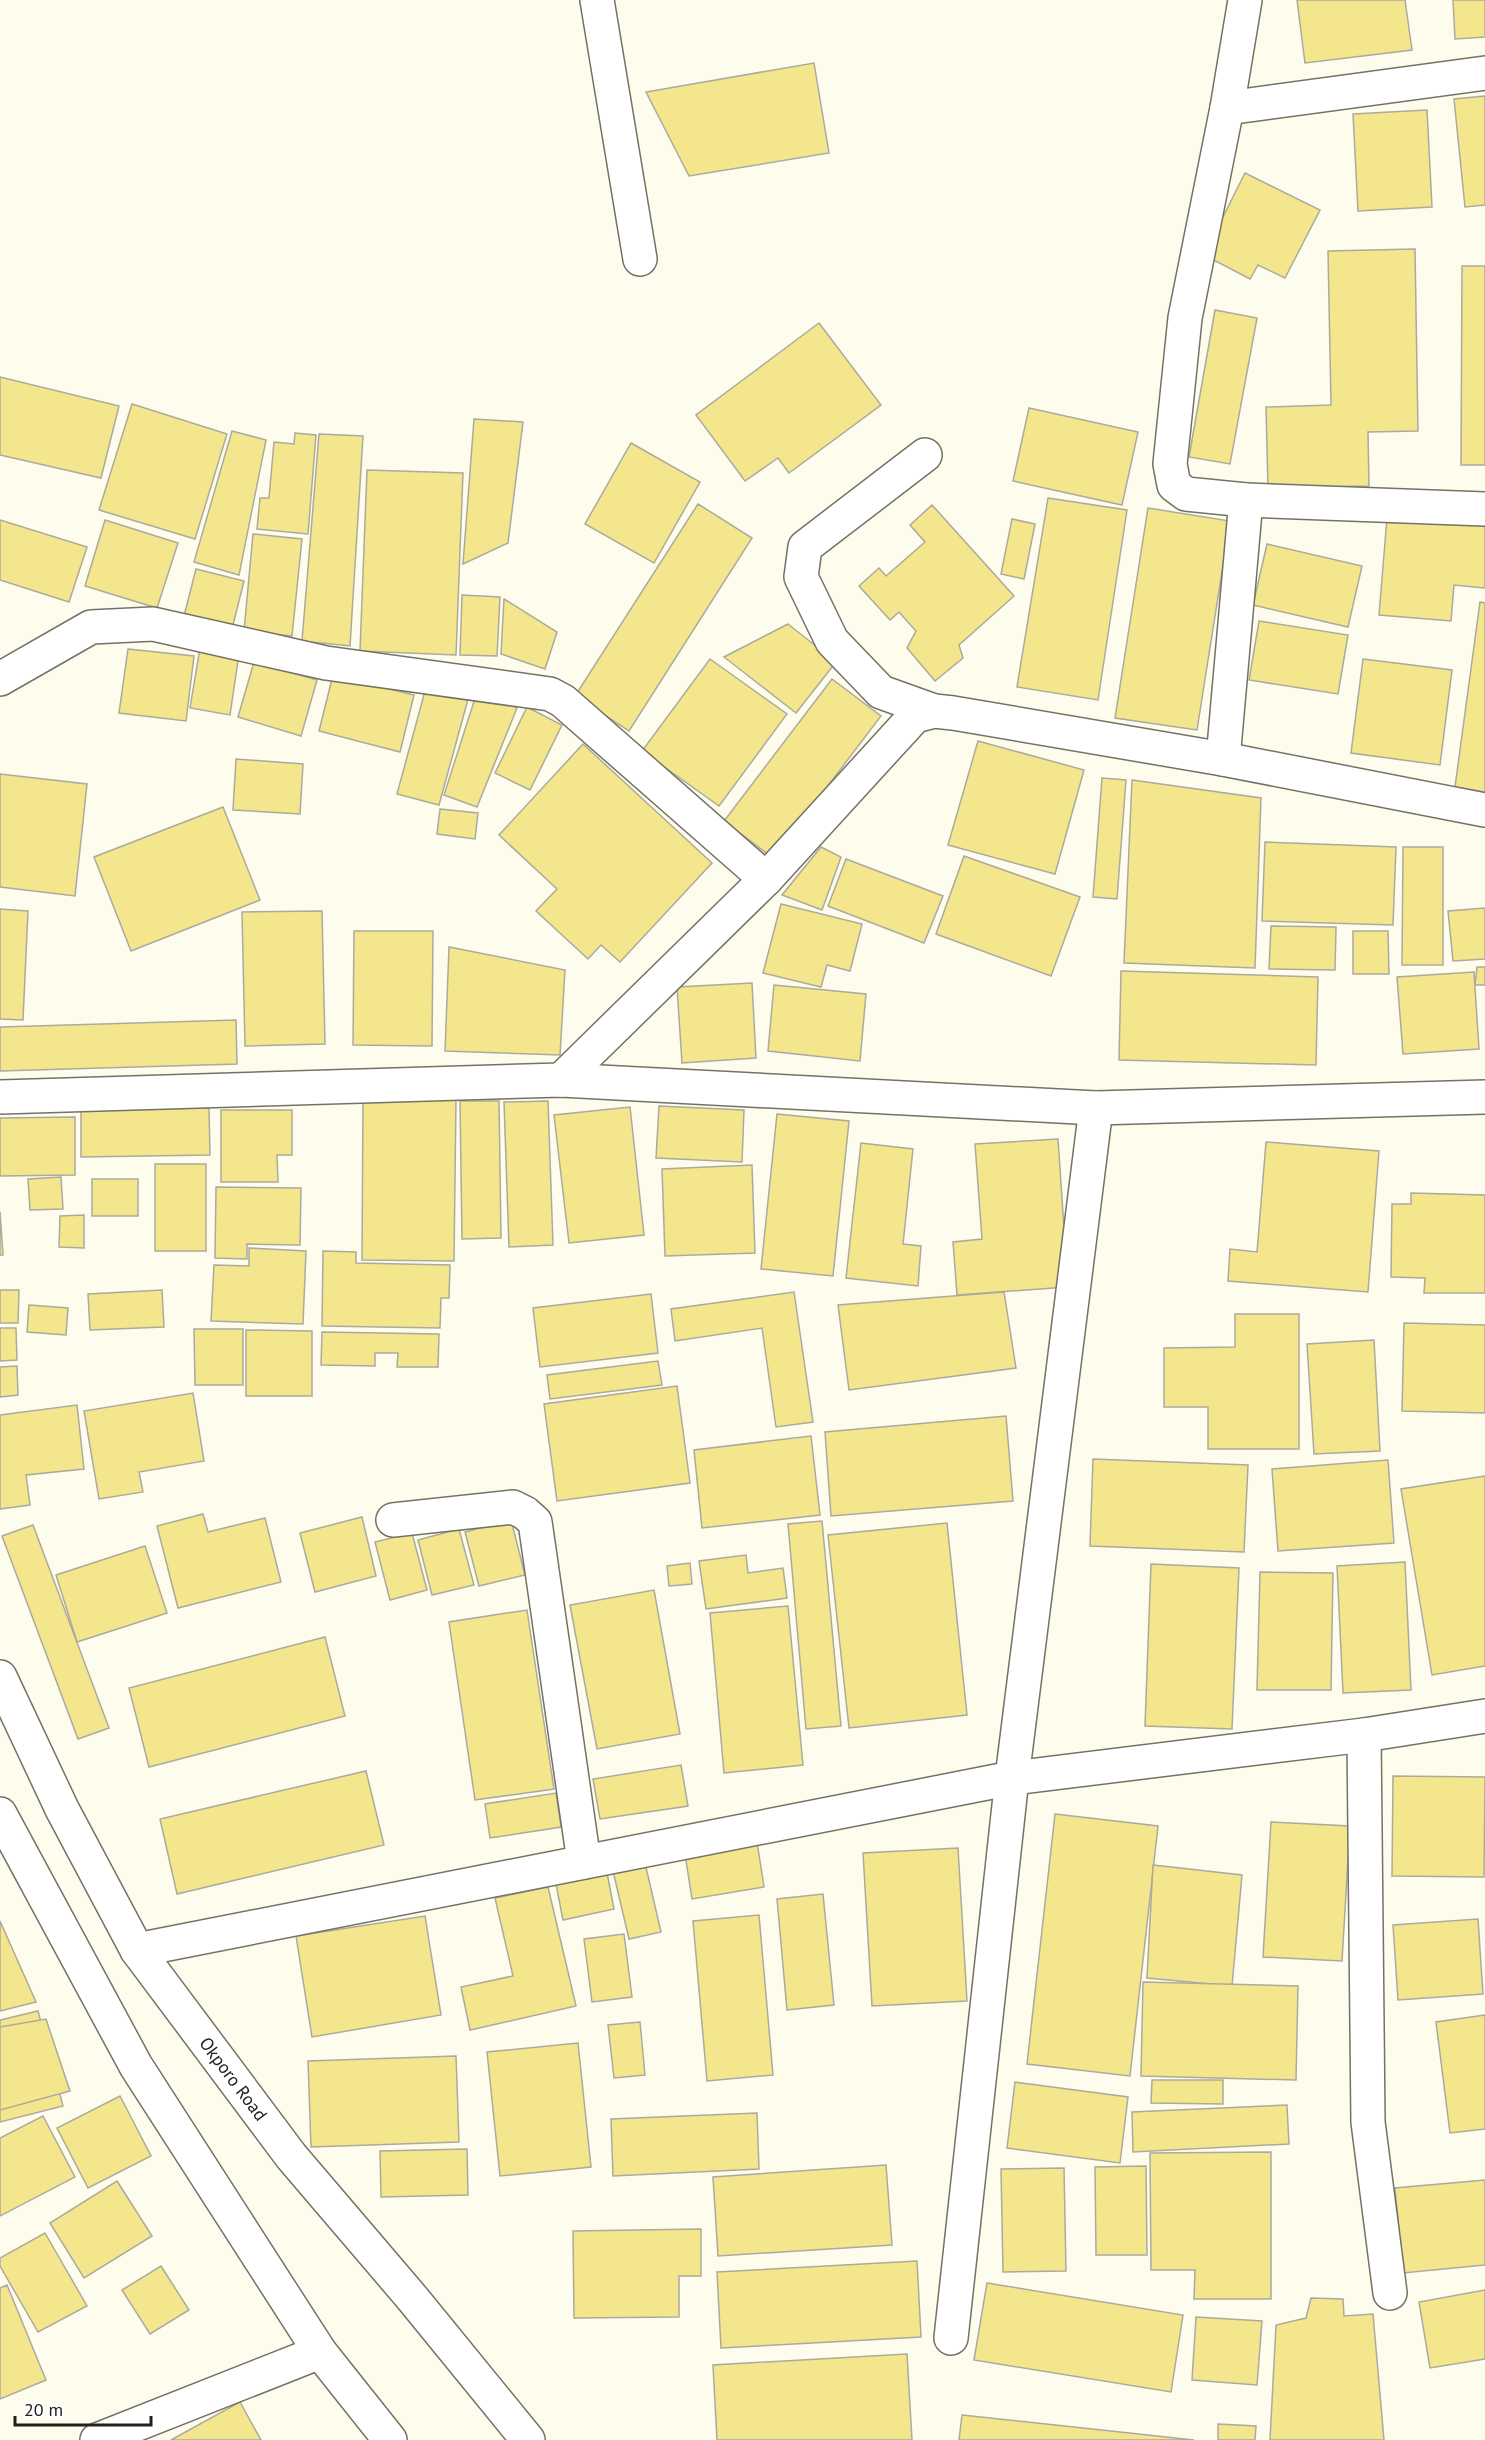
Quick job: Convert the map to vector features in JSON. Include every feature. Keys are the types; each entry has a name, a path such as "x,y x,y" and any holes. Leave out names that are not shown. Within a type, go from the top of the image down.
{"street":[{"path":"597,0 640,259"},
{"path":"1245,0 1227,108 1185,318 1170,464 1174,485 1186,494 1246,500 1485,509"},
{"path":"1227,108 1485,73"},
{"path":"925,455 805,547 801,577 832,641 880,692 934,711 1223,759 1485,810"},
{"path":"1223,759 1246,500"},
{"path":"0,679 91,627 153,624 326,663 550,693 563,701 766,879"},
{"path":"561,1080 766,879 915,716 934,711"},
{"path":"0,1097 561,1080 1096,1107 1485,1096"},
{"path":"951,2338 1012,1778 1096,1107"},
{"path":"393,1520 513,1507 525,1512 535,1522 584,1862"},
{"name":"Okporo Road","path":"0,1677 62,1809 137,1950 291,2156 413,2299 528,2440"},
{"path":"137,1950 1012,1778 1364,1735 1485,1716"},
{"path":"1364,1735 1368,2122 1390,2293"},
{"path":"2,1825 136,2066 320,2352 390,2440"},
{"path":"98,2440 320,2352"}],"building":[{"path":"1297,0 1405,0 1412,50 1305,63"},
{"path":"1453,0 1485,0 1485,37 1455,39"},
{"path":"814,63 829,153 689,176 646,92"},
{"path":"1485,96 1485,205 1465,207 1454,99"},
{"path":"1427,110 1432,207 1358,211 1353,114"},
{"path":"1245,173 1320,210 1285,278 1258,265 1250,279 1204,255"},
{"path":"1415,249 1418,431 1368,432 1369,486 1268,488 1266,407 1331,405 1328,251"},
{"path":"1462,266 1485,266 1485,465 1461,465"},
{"path":"1215,310 1257,318 1230,464 1189,457"},
{"path":"819,323 881,405 789,473 778,458 745,481 696,415"},
{"path":"0,377 119,406 101,478 0,455"},
{"path":"132,404 227,434 195,539 99,510"},
{"path":"1029,408 1138,432 1122,505 1013,481"},
{"path":"474,419 523,422 508,543 463,564"},
{"path":"232,431 266,440 239,575 194,562"},
{"path":"295,433 316,435 308,534 257,529 260,498 269,498 274,442 294,444"},
{"path":"319,434 363,436 350,646 302,641"},
{"path":"631,443 700,482 654,563 585,524"},
{"path":"367,470 463,473 456,655 360,651"},
{"path":"1048,498 1127,510 1098,700 1017,687"},
{"path":"698,504 752,538 629,731 575,696"},
{"path":"932,505 1014,596 959,645 963,658 935,681 907,648 916,631 899,612 890,620 859,586 879,568 886,576 925,542 910,525"},
{"path":"1148,508 1230,521 1197,730 1115,718"},
{"path":"1387,518 1485,526 1485,588 1454,585 1451,621 1379,615"},
{"path":"1012,519 1035,524 1024,579 1001,574"},
{"path":"0,520 87,547 69,602 0,580"},
{"path":"105,520 178,543 157,608 85,586"},
{"path":"253,534 302,539 292,636 244,631"},
{"path":"1267,544 1362,566 1348,627 1253,605"},
{"path":"196,569 244,581 232,629 184,616"},
{"path":"462,595 500,597 497,656 460,655"},
{"path":"504,599 557,632 545,669 501,654"},
{"path":"1480,602 1485,603 1485,792 1455,787"},
{"path":"1259,621 1348,635 1338,694 1249,680"},
{"path":"788,624 836,662 796,713 724,657"},
{"path":"200,648 239,654 230,715 190,708"},
{"path":"128,649 194,656 186,721 119,713"},
{"path":"710,659 787,714 719,806 642,751"},
{"path":"1363,659 1452,670 1440,765 1351,753"},
{"path":"254,662 317,680 301,736 238,717"},
{"path":"333,675 414,695 400,752 319,731"},
{"path":"832,679 881,716 773,858 724,821"},
{"path":"428,680 470,692 439,805 397,794"},
{"path":"477,692 517,708 477,807 444,795"},
{"path":"527,707 562,725 530,790 495,773"},
{"path":"978,741 1084,770 1055,874 948,845"},
{"path":"583,744 712,863 620,962 601,945 588,959 536,911 557,889 499,835"},
{"path":"236,759 303,764 300,814 233,810"},
{"path":"0,774 87,784 75,896 0,887"},
{"path":"1102,778 1126,780 1117,899 1093,897"},
{"path":"1132,780 1261,798 1255,968 1124,963"},
{"path":"223,807 260,900 131,951 94,857"},
{"path":"440,809 478,813 475,839 437,834"},
{"path":"1265,842 1396,847 1393,925 1262,921"},
{"path":"821,847 841,857 822,910 782,895"},
{"path":"1403,847 1443,847 1443,965 1402,965"},
{"path":"964,856 1080,897 1051,976 936,934"},
{"path":"846,859 943,896 924,943 828,906"},
{"path":"781,904 862,924 850,971 827,965 821,987 763,973"},
{"path":"1485,908 1485,959 1453,961 1448,911"},
{"path":"0,909 28,911 23,1020 0,1019"},
{"path":"322,911 325,1044 245,1046 242,912"},
{"path":"1271,926 1336,927 1335,970 1269,969"},
{"path":"354,931 433,931 432,1046 353,1045"},
{"path":"1353,931 1388,931 1389,974 1353,974"},
{"path":"449,947 565,970 560,1055 445,1051"},
{"path":"1477,967 1485,967 1485,985 1475,985"},
{"path":"1121,971 1318,977 1316,1065 1119,1060"},
{"path":"1474,972 1479,1049 1403,1054 1397,977"},
{"path":"752,983 756,1058 682,1063 677,987"},
{"path":"774,985 866,994 860,1061 768,1051"},
{"path":"236,1020 237,1064 0,1071 0,1027"},
{"path":"363,1098 456,1099 454,1261 362,1260"},
{"path":"460,1101 499,1101 501,1238 462,1239"},
{"path":"548,1101 553,1245 509,1247 504,1102"},
{"path":"659,1106 744,1110 742,1162 656,1158"},
{"path":"630,1107 644,1235 569,1243 554,1115"},
{"path":"209,1108 210,1155 81,1157 81,1109"},
{"path":"221,1110 292,1110 292,1155 277,1155 278,1182 221,1182"},
{"path":"777,1114 849,1121 833,1276 761,1269"},
{"path":"75,1117 75,1175 0,1176 0,1118"},
{"path":"1058,1139 1068,1287 957,1295 953,1242 982,1239 975,1144"},
{"path":"1266,1142 1379,1151 1368,1292 1228,1281 1230,1249 1257,1252"},
{"path":"861,1143 913,1149 903,1244 921,1246 918,1286 846,1278"},
{"path":"155,1164 206,1164 206,1251 155,1251"},
{"path":"752,1165 755,1253 665,1256 662,1169"},
{"path":"61,1177 63,1209 30,1210 28,1179"},
{"path":"92,1179 138,1179 138,1216 92,1216"},
{"path":"216,1187 301,1188 300,1245 247,1244 247,1259 215,1258"},
{"path":"1411,1193 1485,1195 1485,1293 1424,1293 1425,1278 1391,1277 1392,1204 1411,1204"},
{"path":"0,1212 3,1255 0,1255"},
{"path":"84,1215 84,1248 59,1247 60,1216"},
{"path":"249,1248 306,1251 303,1324 211,1321 214,1265 249,1266"},
{"path":"323,1251 356,1252 356,1263 450,1265 449,1298 441,1298 440,1328 322,1326"},
{"path":"0,1290 19,1290 18,1323 0,1323"},
{"path":"162,1290 164,1327 90,1330 88,1294"},
{"path":"794,1292 813,1422 776,1427 762,1328 675,1341 671,1309"},
{"path":"1004,1292 1016,1368 849,1390 838,1305"},
{"path":"651,1294 658,1353 540,1367 533,1308"},
{"path":"29,1305 68,1308 66,1335 27,1332"},
{"path":"1235,1314 1299,1314 1299,1449 1208,1449 1208,1407 1164,1407 1164,1348 1235,1347"},
{"path":"1404,1323 1485,1325 1485,1413 1402,1411"},
{"path":"0,1328 16,1328 17,1360 0,1361"},
{"path":"194,1329 243,1329 243,1385 195,1385"},
{"path":"246,1330 312,1331 312,1396 246,1396"},
{"path":"322,1332 439,1334 438,1367 397,1367 398,1353 375,1353 375,1366 321,1365"},
{"path":"1374,1340 1380,1451 1314,1454 1307,1344"},
{"path":"658,1361 662,1385 550,1399 547,1375"},
{"path":"17,1366 18,1395 0,1397 0,1367"},
{"path":"677,1386 690,1483 557,1501 544,1404"},
{"path":"193,1393 204,1461 139,1472 143,1492 99,1499 84,1411"},
{"path":"77,1405 84,1469 26,1475 30,1505 0,1509 0,1415"},
{"path":"1006,1416 1013,1501 831,1516 825,1432"},
{"path":"811,1436 820,1515 702,1528 694,1450"},
{"path":"1093,1459 1248,1465 1244,1552 1090,1546"},
{"path":"1388,1460 1394,1543 1278,1551 1272,1469"},
{"path":"1485,1476 1485,1666 1432,1675 1401,1489"},
{"path":"203,1514 208,1532 265,1518 281,1582 178,1608 157,1526"},
{"path":"362,1517 376,1576 315,1592 300,1533"},
{"path":"511,1520 525,1575 479,1586 465,1532"},
{"path":"822,1521 841,1726 806,1729 788,1524"},
{"path":"947,1523 967,1715 849,1728 828,1535"},
{"path":"33,1525 109,1728 78,1739 2,1536"},
{"path":"459,1529 474,1585 432,1595 418,1540"},
{"path":"412,1533 427,1590 390,1600 375,1542"},
{"path":"145,1546 167,1613 77,1642 56,1575"},
{"path":"746,1555 748,1573 783,1568 787,1598 706,1609 699,1561"},
{"path":"1405,1562 1411,1690 1343,1693 1337,1566"},
{"path":"690,1563 692,1584 669,1586 667,1566"},
{"path":"1151,1564 1239,1568 1232,1729 1145,1726"},
{"path":"1260,1572 1333,1573 1331,1690 1257,1690"},
{"path":"654,1590 680,1734 597,1749 570,1605"},
{"path":"788,1606 803,1765 724,1773 710,1613"},
{"path":"527,1610 554,1789 475,1800 449,1622"},
{"path":"325,1637 345,1716 149,1767 129,1688"},
{"path":"681,1765 688,1806 600,1819 593,1779"},
{"path":"366,1771 384,1845 177,1894 160,1819"},
{"path":"1393,1776 1485,1777 1484,1877 1392,1876"},
{"path":"556,1793 561,1827 490,1838 485,1804"},
{"path":"1055,1814 1158,1826 1130,2076 1027,2064"},
{"path":"1271,1822 1350,1826 1342,1961 1263,1957"},
{"path":"757,1842 764,1887 692,1899 685,1854"},
{"path":"958,1848 967,2001 872,2006 863,1853"},
{"path":"645,1863 661,1932 629,1939 613,1871"},
{"path":"1153,1865 1242,1875 1232,1986 1147,1978"},
{"path":"607,1873 614,1909 563,1920 556,1884"},
{"path":"548,1887 576,2006 470,2030 461,1987 513,1976 495,1898"},
{"path":"823,1894 834,2005 787,2010 777,1899"},
{"path":"759,1915 773,2075 707,2081 693,1921"},
{"path":"425,1916 441,2015 312,2037 296,1936"},
{"path":"1478,1919 1483,1994 1398,2000 1393,1925"},
{"path":"0,1921 36,2002 0,2011"},
{"path":"624,1934 632,1997 592,2002 584,1939"},
{"path":"1143,1982 1298,1986 1296,2080 1141,2076"},
{"path":"38,2011 63,2106 0,2122 0,2020"},
{"path":"1485,2015 1485,2129 1450,2133 1436,2022"},
{"path":"46,2019 70,2091 0,2110 0,2027"},
{"path":"640,2022 645,2075 614,2078 608,2025"},
{"path":"578,2043 591,2167 500,2176 487,2052"},
{"path":"456,2056 459,2142 311,2147 308,2061"},
{"path":"1152,2080 1223,2080 1223,2104 1151,2103"},
{"path":"1015,2082 1128,2097 1120,2163 1007,2148"},
{"path":"120,2096 151,2156 88,2188 57,2128"},
{"path":"1287,2105 1289,2144 1133,2152 1132,2112"},
{"path":"757,2113 759,2169 613,2176 611,2119"},
{"path":"43,2116 75,2177 0,2216 0,2138"},
{"path":"467,2149 468,2195 381,2197 380,2151"},
{"path":"1271,2152 1271,2299 1194,2299 1195,2270 1151,2270 1150,2153"},
{"path":"886,2165 892,2245 718,2256 713,2177"},
{"path":"1146,2166 1147,2255 1096,2255 1095,2167"},
{"path":"1064,2168 1066,2271 1003,2272 1001,2169"},
{"path":"1485,2180 1485,2265 1403,2273 1395,2188"},
{"path":"117,2181 152,2236 84,2278 50,2223"},
{"path":"701,2229 701,2276 679,2276 679,2317 574,2318 573,2231"},
{"path":"45,2233 87,2306 38,2332 0,2266 0,2258"},
{"path":"917,2261 921,2337 721,2348 717,2272"},
{"path":"161,2266 189,2310 150,2334 122,2290"},
{"path":"987,2283 1183,2315 1171,2392 974,2360"},
{"path":"7,2285 46,2380 0,2399 0,2288"},
{"path":"1485,2290 1485,2359 1430,2368 1419,2302"},
{"path":"1311,2298 1343,2299 1344,2316 1373,2314 1384,2440 1270,2440 1276,2325 1306,2318"},
{"path":"1196,2317 1262,2321 1257,2385 1192,2380"},
{"path":"907,2354 912,2440 717,2440 713,2365"},
{"path":"240,2402 261,2440 171,2440"},
{"path":"962,2415 1194,2440 959,2440"},
{"path":"1218,2424 1256,2426 1255,2440 1218,2440"}]}
